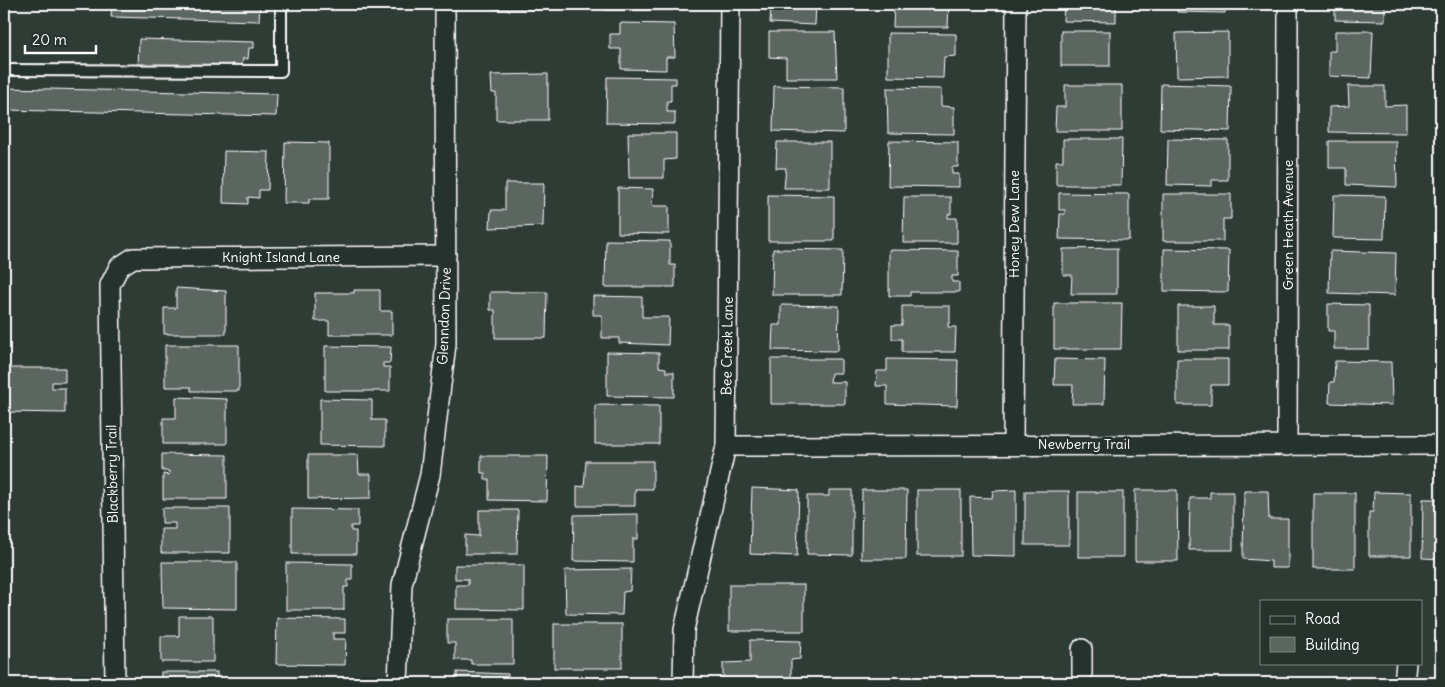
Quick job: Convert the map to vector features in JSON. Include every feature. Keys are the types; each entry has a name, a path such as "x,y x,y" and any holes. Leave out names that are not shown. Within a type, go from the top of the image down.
{"street":[{"name":"Glenndon Drive","path":"398,683 402,585 430,474 446,344 445,4"},
{"name":"Bee Creek Lane","path":"683,683 684,630 726,446 730,4"},
{"name":"Honey Dew Lane","path":"1013,444 1016,4"},
{"name":"Green Heath Avenue","path":"1287,446 1288,4"},
{"name":"Knight Island Lane","path":"119,267 133,258 446,256"},
{"name":"Blackberry Trail","path":"115,683 110,285 119,267"},
{"name":"Newberry Trail","path":"726,446 1013,444 1287,446 1441,444"},
{"path":"1082,649 1082,683"},
{"path":"1404,683 1406,664"}],"lane":[{"path":"4,70 281,71 281,4"}],"building":[{"path":"112,4 260,4 259,21 111,17"},
{"path":"493,4 557,4 557,9 493,9"},
{"path":"606,4 671,4 671,10 606,10"},
{"path":"771,4 816,4 815,25 770,23"},
{"path":"894,4 949,4 948,27 893,27"},
{"path":"1064,4 1116,4 1116,22 1063,21"},
{"path":"1177,4 1225,4 1225,13 1177,12"},
{"path":"1335,4 1385,4 1385,21 1335,20"},
{"path":"620,23 674,24 675,57 666,57 666,70 621,69 621,49 610,49 610,34 620,34"},
{"path":"1061,31 1110,31 1110,66 1061,66"},
{"path":"1335,31 1373,31 1371,78 1329,76 1329,51 1335,51"},
{"path":"769,32 835,32 837,78 786,78 786,58 769,57"},
{"path":"1228,32 1228,76 1177,77 1176,33"},
{"path":"888,33 956,34 956,56 944,57 943,78 888,77"},
{"path":"139,39 254,42 254,48 249,48 248,59 243,58 242,65 232,64 232,70 138,68"},
{"path":"548,74 548,120 496,120 496,93 492,93 491,75"},
{"path":"607,77 676,78 676,84 671,84 671,101 667,101 667,112 675,112 675,124 606,123"},
{"path":"1161,84 1231,86 1230,131 1160,129"},
{"path":"1065,85 1122,85 1122,131 1055,131 1056,107 1065,107"},
{"path":"774,86 844,87 844,133 773,131"},
{"path":"1348,86 1385,86 1385,106 1406,105 1406,133 1329,132 1329,107 1349,106"},
{"path":"4,88 277,94 276,116 4,110"},
{"path":"887,88 941,89 941,106 954,107 954,134 888,133"},
{"path":"628,133 676,133 676,159 664,160 664,178 629,178"},
{"path":"1063,139 1122,139 1121,185 1056,185 1056,161 1063,161"},
{"path":"1168,139 1228,140 1228,180 1212,180 1212,186 1167,185"},
{"path":"889,141 958,142 958,167 952,167 952,174 959,174 959,187 888,186"},
{"path":"1329,141 1396,141 1397,187 1346,185 1346,168 1329,168"},
{"path":"285,142 329,143 329,199 309,199 309,203 284,203"},
{"path":"777,142 830,142 830,188 784,188 786,168 776,168"},
{"path":"224,151 269,152 268,190 259,190 259,198 248,197 248,204 223,203"},
{"path":"505,183 544,183 543,226 490,228 491,210 505,210"},
{"path":"618,188 653,189 652,206 669,206 669,234 618,233"},
{"path":"1059,193 1129,194 1129,240 1059,239 1060,214 1065,214 1065,210 1059,210"},
{"path":"1163,194 1231,194 1231,219 1223,219 1223,241 1163,241"},
{"path":"768,195 834,196 834,241 768,241"},
{"path":"1334,195 1385,196 1384,239 1333,238"},
{"path":"1440,196 1441,241 1439,241"},
{"path":"904,197 951,197 951,214 948,214 948,218 957,218 957,243 903,243"},
{"path":"606,240 670,241 670,265 675,265 675,287 605,287"},
{"path":"1117,248 1117,294 1071,294 1072,275 1063,275 1063,249"},
{"path":"773,249 843,250 842,295 772,295"},
{"path":"1164,249 1229,250 1228,292 1164,291"},
{"path":"889,250 958,251 958,276 952,276 952,282 959,282 959,292 910,292 910,296 889,296"},
{"path":"1330,251 1396,253 1395,295 1329,293"},
{"path":"176,288 226,291 226,334 164,334 164,308 176,308"},
{"path":"354,290 380,290 380,311 392,311 392,335 329,335 329,321 315,321 315,293 354,293"},
{"path":"490,292 547,292 546,338 495,338 495,310 490,310"},
{"path":"593,296 642,297 642,317 669,317 668,345 619,343 619,338 602,338 602,315 593,315"},
{"path":"1054,303 1122,303 1121,349 1054,349"},
{"path":"1328,304 1369,305 1369,349 1334,349 1334,331 1328,331"},
{"path":"781,305 839,306 838,351 772,350 773,325 781,325"},
{"path":"902,306 950,306 950,323 948,323 948,327 956,327 955,352 902,352 902,339 892,339 892,325 902,325"},
{"path":"1178,306 1214,306 1214,325 1229,325 1229,350 1178,350"},
{"path":"1438,308 1441,308 1441,350 1438,350"},
{"path":"165,345 239,345 239,391 191,391 191,387 165,387"},
{"path":"325,346 391,347 390,363 383,363 383,367 390,367 390,391 325,391"},
{"path":"607,352 659,353 659,367 666,368 666,372 674,372 674,397 607,396"},
{"path":"771,359 841,359 841,373 831,373 830,382 845,382 845,404 771,404"},
{"path":"887,359 958,360 957,406 887,404 887,386 876,386 877,371 887,371"},
{"path":"1055,359 1105,360 1104,404 1072,404 1073,385 1054,385"},
{"path":"1177,359 1228,359 1228,385 1211,385 1211,405 1177,405"},
{"path":"1335,361 1391,362 1392,405 1329,403 1330,382 1334,382"},
{"path":"4,368 65,368 65,382 52,382 52,388 65,388 65,413 4,412"},
{"path":"176,397 227,399 227,444 163,444 163,418 176,418"},
{"path":"320,399 372,400 372,420 385,420 385,446 320,445"},
{"path":"595,405 659,406 659,444 595,444"},
{"path":"162,454 227,455 227,499 163,499 163,474 169,475 169,471 162,471"},
{"path":"308,455 358,455 359,474 371,474 371,498 308,499"},
{"path":"481,456 548,456 547,501 489,500 489,479 485,479 485,473 481,473"},
{"path":"586,461 653,461 653,489 635,489 635,506 577,506 577,486 584,487"},
{"path":"752,488 799,490 797,556 750,554"},
{"path":"829,490 852,490 852,555 807,554 807,496 829,496"},
{"path":"862,490 907,490 906,559 861,559"},
{"path":"917,490 961,490 961,556 917,556"},
{"path":"1016,490 1016,556 971,555 970,497 992,498 993,491"},
{"path":"1135,490 1177,490 1178,561 1135,561"},
{"path":"1025,491 1069,491 1069,545 1025,545"},
{"path":"1244,491 1268,491 1269,519 1288,519 1288,568 1271,568 1271,561 1243,559"},
{"path":"1078,492 1123,492 1123,557 1078,557"},
{"path":"1210,492 1233,492 1233,550 1189,550 1190,498 1210,498"},
{"path":"1374,492 1411,493 1411,556 1369,556 1369,512 1373,512"},
{"path":"1313,493 1355,493 1355,569 1313,569"},
{"path":"1423,499 1441,499 1441,559 1422,558"},
{"path":"162,508 230,508 230,553 161,553 161,529 175,529 175,523 162,523"},
{"path":"292,509 358,510 358,526 351,526 351,531 356,531 356,554 292,554"},
{"path":"479,510 518,510 517,554 465,554 465,535 479,536"},
{"path":"638,514 638,539 633,539 633,562 573,561 574,515"},
{"path":"162,562 237,562 237,609 163,608"},
{"path":"286,563 352,564 352,580 348,580 348,587 344,587 344,610 286,610"},
{"path":"455,565 524,565 524,610 456,609 456,585 468,585 468,579 455,579"},
{"path":"631,569 630,591 623,592 622,615 566,614 565,570"},
{"path":"729,585 804,585 804,631 729,631"},
{"path":"179,616 213,616 213,662 161,662 161,636 179,636"},
{"path":"277,618 345,619 345,633 333,633 333,639 346,639 345,665 276,664"},
{"path":"447,619 513,619 513,664 471,664 471,660 455,660 455,643 447,643"},
{"path":"554,624 622,624 622,668 554,668"},
{"path":"750,640 801,641 800,659 791,660 791,683 723,683 723,663 750,662"},
{"path":"161,672 217,672 217,683 161,683"},
{"path":"457,672 508,674 508,683 457,683"},
{"path":"556,677 622,678 622,683 556,683"}]}
